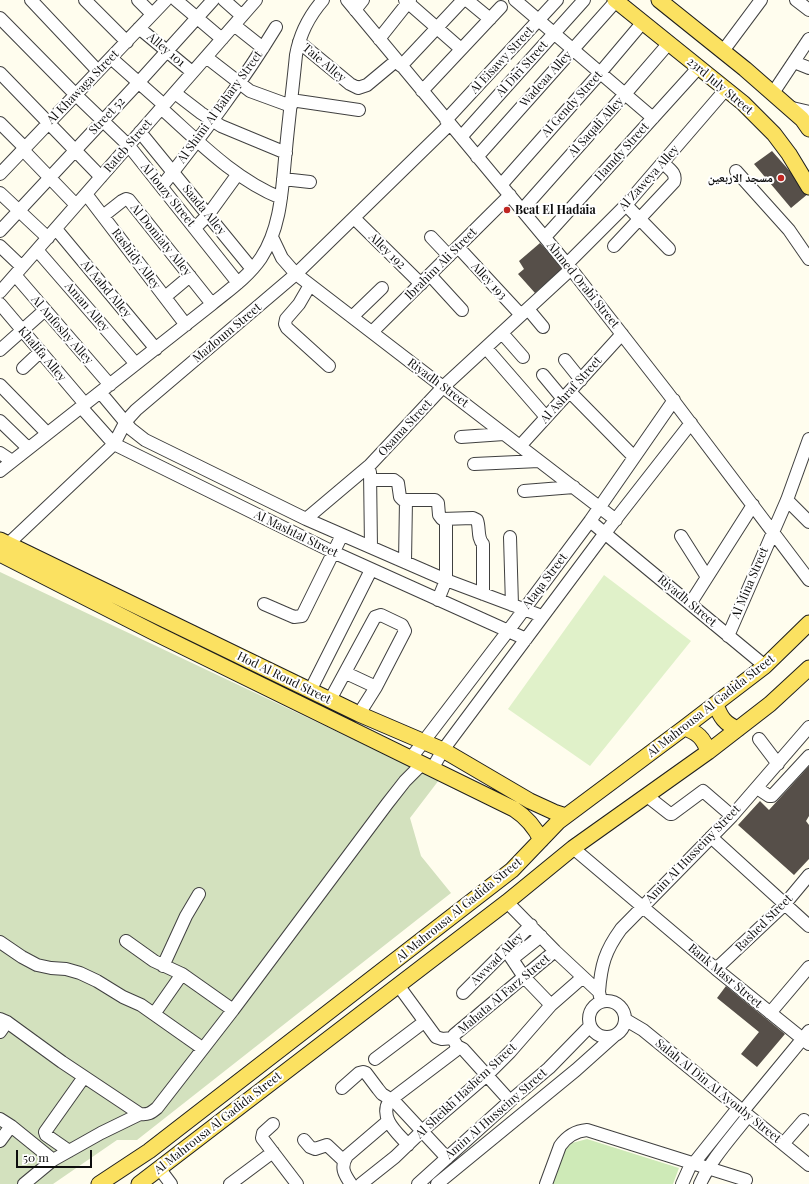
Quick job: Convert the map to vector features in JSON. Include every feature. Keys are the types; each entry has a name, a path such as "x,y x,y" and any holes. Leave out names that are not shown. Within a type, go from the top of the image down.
{"main road":[{"name":"23rd July Street","path":"615,0 726,89 774,134 789,154 809,187"},
{"path":"659,0 773,93 802,119 809,129"},
{"name":"Hod Al Roud Street","path":"3,546 51,573 514,809 522,815 537,832 540,840"},
{"name":"Hod Al Roud Street","path":"101,598 310,690 359,714 425,741 530,801 566,816"},
{"name":"Al Mahrousa Al Gadida Street","path":"99,1184 149,1151 505,876 523,859 550,828 716,704 764,666 809,623"},
{"name":"Al Mahrousa Al Gadida Street","path":"139,1184 507,902 573,848 738,729 770,704 809,668"},
{"path":"716,704 718,713 723,720 730,726 738,729"},
{"path":"684,728 693,731 700,736 705,743 708,752"},
{"path":"505,876 520,890"}],"street":[{"path":"31,0 98,71"},
{"path":"85,0 127,42"},
{"path":"138,0 152,14"},
{"name":"Al Khawaga Street","path":"0,174 166,0"},
{"path":"176,0 222,39"},
{"name":"Street 52","path":"0,231 213,0"},
{"path":"224,0 242,16"},
{"name":"Rateb Street","path":"0,292 256,0"},
{"path":"0,471 238,283 252,269 265,251 272,237 276,224 283,178 298,42 306,24 323,0"},
{"name":"Ahmed Orabi Street","path":"347,0 569,266 674,400 809,580"},
{"path":"355,10 363,0"},
{"path":"399,63 437,28 463,0"},
{"path":"468,0 490,19"},
{"name":"Al Eisawy Street","path":"448,122 557,0"},
{"name":"Al Diri Street","path":"461,137 584,0"},
{"name":"Wadeaa Alley","path":"477,157 615,0"},
{"path":"723,52 761,0"},
{"path":"796,0 809,10"},
{"path":"379,39 408,1 461,49"},
{"path":"523,3 539,21 653,118"},
{"path":"422,90 501,7"},
{"name":"Al louzy Street","path":"0,18 129,146 238,283"},
{"name":"Al Gendy Street","path":"501,185 643,22"},
{"path":"234,25 263,48"},
{"name":"Al Shimi Al Bahary Street","path":"162,186 198,140 239,83 276,27"},
{"name":"Alley 101","path":"139,28 192,72"},
{"path":"773,93 809,39"},
{"name":"Taie Alley","path":"298,42 350,84 358,88 363,88 399,63"},
{"name":"Al Saqali Alley","path":"522,210 669,43"},
{"path":"206,57 250,91 291,103 359,110"},
{"path":"111,58 139,82 198,140 238,175 258,188 280,198"},
{"path":"794,62 809,68"},
{"name":"Hamdy Street","path":"545,237 699,67"},
{"path":"0,72 101,177"},
{"name":"Al Zaweya Alley","path":"569,266 626,205 726,89"},
{"path":"175,93 222,126 286,153"},
{"path":"788,107 809,112"},
{"name":"Mazloum Street","path":"3,546 114,444 126,422 136,410 296,274 354,218 448,122"},
{"path":"0,123 49,178 76,205"},
{"name":"Saada Alley","path":"140,132 252,269"},
{"path":"614,246 674,182 674,173 663,163"},
{"path":"736,171 789,230 809,259"},
{"path":"195,228 208,214 238,175"},
{"path":"283,178 310,182"},
{"name":"Al Aabd Alley","path":"0,193 19,211 52,233 156,349"},
{"name":"Rashidy Alley","path":"86,194 186,325"},
{"name":"Ibrahim Ali Street","path":"372,332 510,195"},
{"name":"Al Domiaty Alley","path":"103,216 122,200 129,200 212,304"},
{"path":"626,205 669,249"},
{"name":"Alley 192","path":"354,218 421,284"},
{"name":"Riyadh Street","path":"272,237 282,258 296,274 616,520"},
{"path":"431,237 449,256"},
{"name":"Al Anfoshy Alley","path":"0,246 45,310 105,389"},
{"name":"Alley 193","path":"458,247 524,312 543,327"},
{"name":"Aman Alley","path":"37,250 136,364"},
{"name":"Osama Street","path":"306,519 370,465 443,387 524,312 569,266"},
{"path":"430,275 462,310"},
{"path":"165,297 190,276"},
{"path":"310,284 299,304 286,319 285,324 287,328 329,366"},
{"path":"352,317 382,288"},
{"name":"Khalifa Alley","path":"0,304 83,406"},
{"path":"0,350 45,310"},
{"path":"502,333 523,357"},
{"name":"Al Ashraf Street","path":"520,446 622,334"},
{"path":"486,348 546,417"},
{"path":"23,368 40,352"},
{"path":"565,360 581,380"},
{"path":"543,374 634,457"},
{"path":"0,385 47,433"},
{"name":"Al Mashtal Street","path":"105,389 131,429 146,440 306,519 446,580 542,616"},
{"name":"Ataqa Street","path":"422,763 425,741 590,521 674,400"},
{"name":"Al Mashtal Street","path":"83,406 114,444 371,570 526,639"},
{"path":"0,421 28,448"},
{"name":"Ataqa Street","path":"422,763 443,750 542,616 691,423"},
{"path":"461,437 504,434"},
{"name":"Al Mina Street","path":"728,636 786,500 809,439"},
{"path":"0,453 12,461"},
{"path":"474,464 539,461"},
{"path":"370,465 371,547"},
{"path":"370,480 394,480 398,483 400,497 403,500 435,500 438,503 440,517 446,519 473,518 478,522 480,540 483,544 483,594"},
{"path":"524,491 574,487"},
{"path":"405,562 406,500"},
{"path":"786,500 809,522"},
{"path":"690,604 753,505"},
{"path":"438,600 446,580 446,519"},
{"name":"Riyadh Street","path":"590,521 764,666"},
{"path":"264,604 294,617 302,616 342,535"},
{"path":"681,536 707,577"},
{"path":"510,537 512,605"},
{"path":"310,690 371,570"},
{"path":"330,700 377,615 381,615 402,625 405,629 404,633 376,687 359,714"},
{"path":"346,672 376,687"},
{"name":"Amin Al Husseiny Street","path":"600,996 603,962 612,942 621,929 732,816 758,788 809,727"},
{"path":"759,739 778,764"},
{"path":"758,788 769,796 772,796 809,756"},
{"path":"24,1184 53,1160 101,1132 140,1114 149,1114 157,1108 202,1048 233,1010 387,804 405,781 422,763"},
{"path":"647,796 672,814 702,791 732,816"},
{"path":"711,837 784,905 809,926"},
{"name":"Bank Masr Street","path":"573,848 770,1013 807,1038"},
{"name":"Rashed Street","path":"716,969 784,905 809,875"},
{"path":"163,966 186,916 199,894"},
{"path":"507,902 583,977 600,996 621,1006 625,1012 626,1020 624,1027 620,1033 607,1038 594,1032 590,1026 590,1011 595,1006 600,996"},
{"name":"Awwad Alley","path":"464,993 509,955 531,925"},
{"path":"541,936 509,955 524,977 551,1005"},
{"path":"126,941 146,956 163,966 182,974 233,1010"},
{"path":"0,942 37,965 66,969 80,973 97,981 123,997 134,1001 202,1048"},
{"name":"Mahata Al Farz Street","path":"391,1099 455,1051 454,1035 555,951"},
{"path":"770,1013 809,968"},
{"path":"154,1014 182,974"},
{"name":"Al Sheikh Hashem Street","path":"361,1184 408,1145 487,1075 510,1052 551,1005 583,977"},
{"path":"398,985 436,1038 455,1042 510,1101"},
{"name":"Salah Al Din Al Ayouby Street","path":"626,1020 643,1030 809,1165"},
{"path":"375,1059 424,1022"},
{"path":"2,1025 140,1114"},
{"name":"Amin Al Husseiny Street","path":"418,1184 549,1068 590,1026"},
{"name":"Amin Al Husseiny Street","path":"437,1184 576,1070 614,1036"},
{"path":"682,1184 691,1164 694,1163 743,1112 807,1038"},
{"path":"342,1088 359,1073 366,1073 382,1094 391,1099 447,1158"},
{"path":"69,1151 46,1135 45,1132 84,1077"},
{"path":"391,1099 386,1109 388,1121 408,1145"},
{"path":"700,1184 707,1169 743,1112"},
{"path":"0,1119 53,1160"},
{"path":"782,1144 804,1120"},
{"path":"351,1184 343,1171 344,1161 347,1156 388,1121"},
{"path":"273,1124 262,1132 264,1141 298,1184"},
{"path":"0,1141 11,1126"},
{"path":"546,1184 560,1146 574,1133 580,1131 594,1132 691,1164 746,1180"},
{"path":"304,1140 310,1147 315,1149 324,1145 329,1146 344,1161"},
{"path":"232,1183 274,1152"},
{"path":"159,1168 171,1184"}],"green space":[{"path":"0,572 439,780 410,818 421,856 451,893 137,1140 117,1140 53,1184 0,1184"},
{"path":"604,575 691,641 590,766 508,709"},
{"path":"587,1139 679,1168 673,1184 552,1184 562,1153 572,1143"}],"building":[{"name":"مسجد الاربعين","path":"772,151 809,193 791,208 754,164"},
{"path":"540,243 563,268 535,293 518,274 524,269 519,261"},
{"path":"809,766 809,816 806,821 809,825 809,859 794,875 738,825 760,801 769,810"},
{"path":"726,986 785,1034 757,1067 741,1054 759,1032 717,998"}],"place":[{"name":"مسجد الاربعين","path":"781,178"},
{"name":"Beat El Hadaia","path":"507,210"}]}
